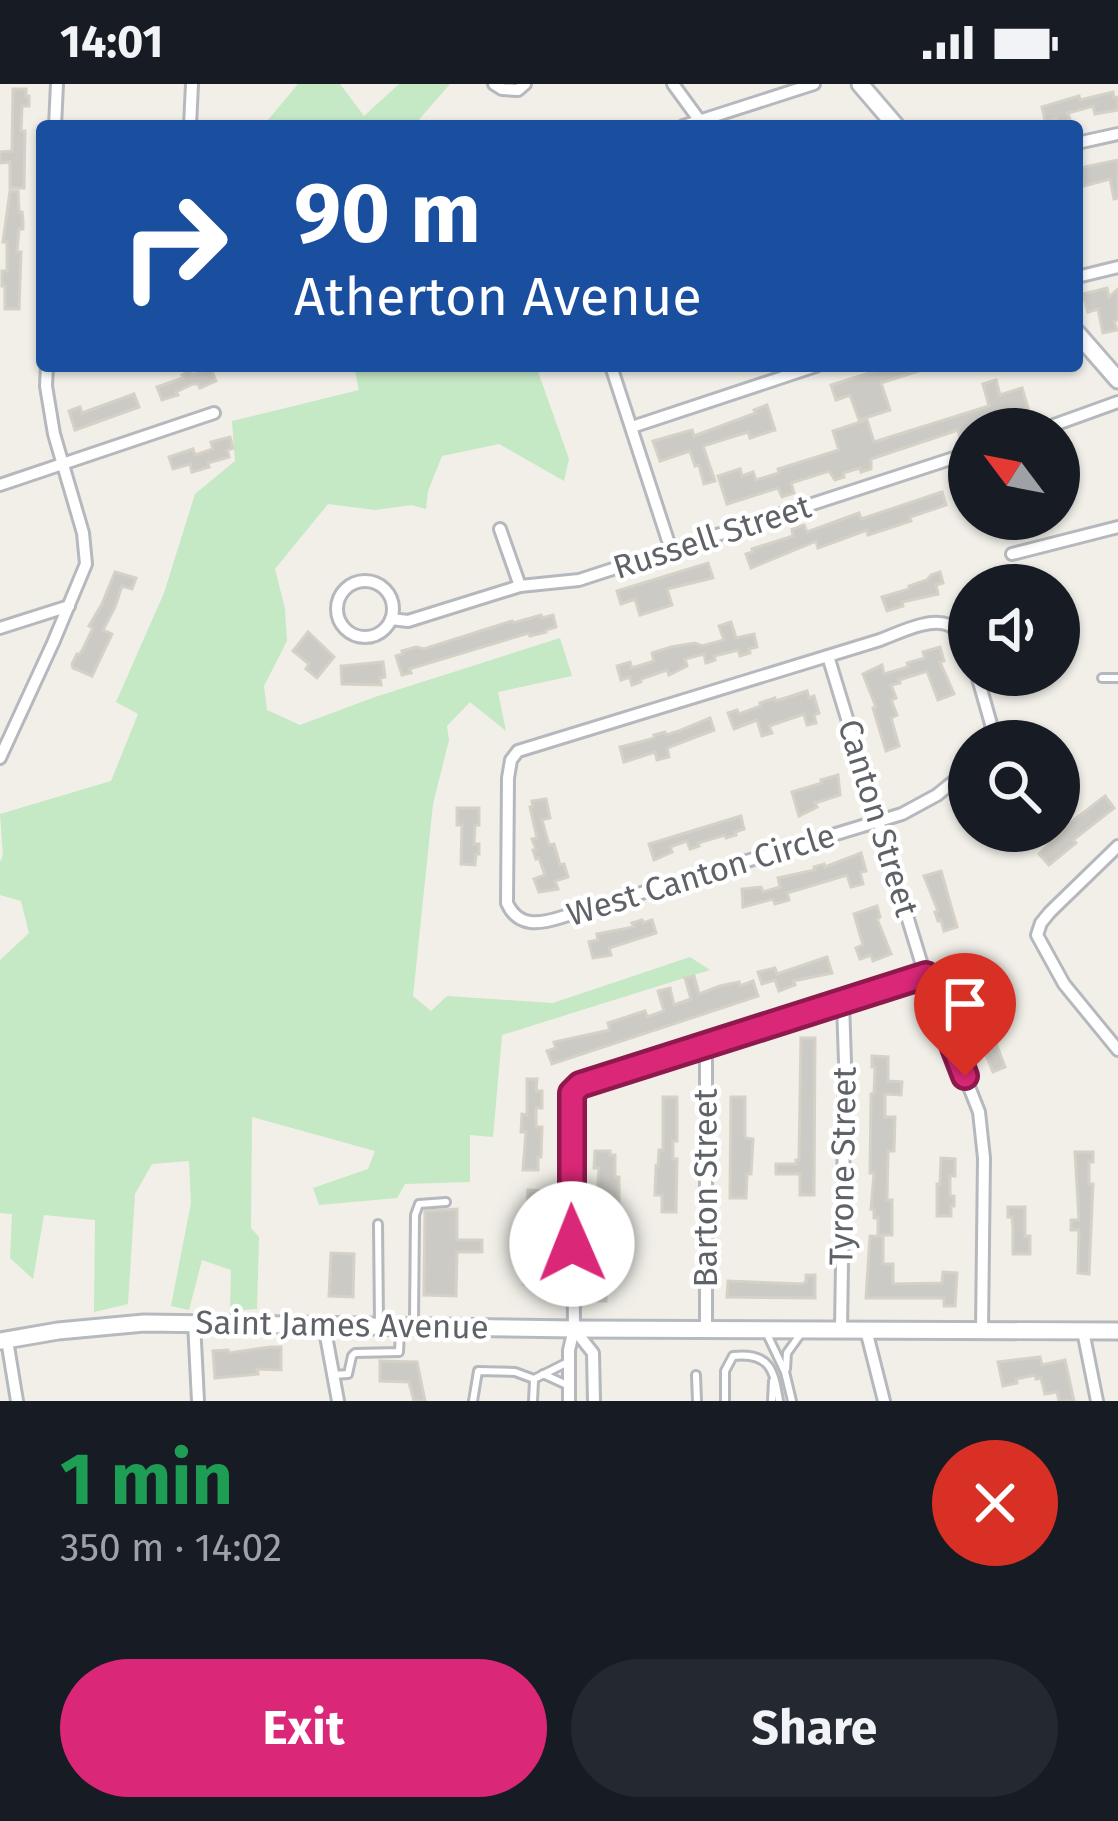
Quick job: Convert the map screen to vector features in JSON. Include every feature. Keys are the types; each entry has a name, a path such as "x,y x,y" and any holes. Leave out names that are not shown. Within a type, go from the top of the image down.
{"main road":[{"path":"860,84 891,120"},
{"path":"1083,340 1118,380"},
{"name":"Saint James Avenue","path":"4,1340 58,1331 194,1322 1118,1331"}],"street":[{"path":"55,120 57,84"},
{"path":"190,120 192,84"},
{"path":"494,84 518,90 525,84"},
{"path":"673,84 699,120"},
{"path":"703,120 814,84"},
{"path":"1083,142 1118,134"},
{"path":"1083,276 1118,267"},
{"path":"0,758 86,564 83,533 54,434 47,372"},
{"path":"613,372 671,550"},
{"path":"632,427 798,372"},
{"path":"1080,416 1118,402"},
{"path":"0,484 214,413"},
{"name":"Russell Street","path":"391,619 408,621 520,586 579,580 948,460"},
{"path":"1012,554 1118,527"},
{"path":"500,529 520,586"},
{"path":"355,582 374,582 389,594 391,619 377,634 352,634 339,621 340,595 355,582"},
{"path":"0,628 69,606"},
{"path":"828,656 930,624 948,625"},
{"name":"Canton Street","path":"828,656 926,975 979,1112 984,1158 982,1330"},
{"name":"West Canton Circle","path":"828,656 518,751 508,778 509,909 522,921 544,922 879,821"},
{"path":"879,821 902,814 948,786"},
{"path":"1113,849 1118,868"},
{"path":"1113,849 1050,912 1037,935 1067,989 1118,1050"},
{"path":"569,1401 574,1329 572,1093 580,1085 926,975"},
{"name":"Tyrone Street","path":"841,1330 843,1002"},
{"name":"Barton Street","path":"706,1047 706,1329"},
{"path":"194,1322 198,1401"},
{"path":"324,1325 338,1401"},
{"path":"574,1329 593,1353 593,1401"},
{"path":"866,1330 884,1401"},
{"path":"1083,1331 1097,1401"},
{"path":"4,1340 17,1401"}],"lane":[{"path":"1102,678 1118,678"},
{"path":"333,1375 348,1375 355,1353 399,1352 407,1326 415,1215 419,1204 446,1202"},
{"path":"378,1224 379,1325"},
{"path":"765,1330 785,1372 792,1401"},
{"path":"785,1372 788,1354 804,1330"},
{"path":"725,1401 725,1371 733,1356 746,1355 771,1367 776,1401"},
{"path":"473,1401 478,1371 515,1372 534,1379 569,1361"},
{"path":"543,1374 569,1386"},
{"path":"696,1375 697,1401"},
{"path":"533,1401 534,1379"}],"green space":[{"path":"298,84 340,84 364,116 399,84 450,84 419,120 268,120"},
{"path":"355,372 538,372 569,459 564,481 499,444 442,456 426,509 328,504 275,569 287,641 264,686 267,710 300,725 560,638 572,676 498,692 506,731 470,702 447,726 449,740 433,804 413,996 431,1011 447,996 553,1003 690,957 710,970 502,1035 493,1137 470,1135 470,1182 405,1184 397,1198 319,1205 313,1188 368,1169 375,1151 252,1117 251,1228 259,1237 257,1309 230,1311 231,1270 202,1260 189,1310 171,1306 191,1203 189,1161 152,1164 135,1194 128,1304 94,1312 95,1220 44,1215 33,1279 10,1258 12,1214 0,1213 0,960 29,933 21,901 0,895 0,814 111,781 138,714 116,702 164,593 195,494 235,461 232,421 359,390"}],"building":[{"path":"13,89 26,89 29,96 29,106 22,106 24,188 10,188 10,162 0,163 0,152 12,151"},
{"path":"1113,92 1118,110 1095,114 1093,106 1068,113 1070,120 1045,120 1042,107 1079,96 1080,100"},
{"path":"1118,160 1118,198 1114,199 1110,179 1084,186 1083,167"},
{"path":"10,191 18,191 23,219 17,252 21,252 19,309 5,309 2,286 2,271 7,271 7,242 3,242"},
{"path":"1107,288 1109,297 1118,289 1118,320 1114,321 1117,330 1103,333 1098,309 1088,312 1083,294"},
{"path":"188,372 212,372 216,381 200,388 193,384 162,400 157,387"},
{"path":"873,372 915,372 881,383 890,410 859,420 850,395 836,400 831,385"},
{"path":"996,380 1000,395 1022,388 1028,408 983,408 989,406 983,384"},
{"path":"134,394 139,407 75,430 69,411 80,407 82,413"},
{"path":"767,405 775,430 750,438 748,432 703,446 715,481 704,484 690,451 660,461 653,441 692,430 694,436"},
{"path":"948,419 948,433 871,459 871,469 843,473 844,477 835,480 829,471 791,483 794,493 782,497 778,488 727,504 718,476 740,469 742,476 753,472 756,480 779,473 778,469 839,450 833,431 867,420 874,442"},
{"path":"230,437 229,457 192,472 190,464 173,469 169,457 193,449 195,455 213,449 211,442"},
{"path":"942,492 946,505 868,535 867,530 818,548 816,541 751,568 746,554 793,536 792,529 804,525 807,532"},
{"path":"708,563 713,578 667,589 672,605 640,615 635,599 621,604 617,591"},
{"path":"115,572 136,578 132,589 122,586 103,630 112,634 92,676 72,664 93,628 89,626"},
{"path":"940,572 943,583 936,585 938,594 902,602 903,606 887,611 882,597"},
{"path":"553,615 556,627 409,669 411,673 402,675 396,656 402,651"},
{"path":"731,622 736,638 754,634 757,647 749,649 750,653 740,656 738,650 706,663 704,654 685,659 687,666 669,675 667,670 632,685 630,677 621,680 617,666 630,662 632,668 654,661 652,653 671,647 724,640 719,626"},
{"path":"308,632 334,657 317,678 293,651"},
{"path":"940,647 949,696 938,700 927,671 891,685 897,715 891,718 899,746 886,751 863,674 882,665 884,674 908,667 907,663 925,658 923,652"},
{"path":"383,662 381,685 342,684 341,666"},
{"path":"807,691 809,698 814,696 819,713 814,715 816,723 807,725 804,714 769,726 772,733 762,736 757,720 734,729 728,713 737,710 739,714 760,703"},
{"path":"710,718 714,730 667,748 669,757 657,760 655,752 624,762 620,747"},
{"path":"838,775 840,795 815,803 817,807 799,816 792,792"},
{"path":"1105,796 1114,808 1080,835 1080,815"},
{"path":"546,799 550,818 542,820 549,845 554,844 568,877 555,881 558,889 539,892 534,879 545,875 533,850 532,839 537,838 530,807 532,801"},
{"path":"457,808 479,808 475,865 461,864 462,825 457,825"},
{"path":"741,816 744,829 736,835 690,849 687,841 654,860 649,844"},
{"path":"1041,852 1065,852 1049,865"},
{"path":"861,853 866,871 860,872 863,884 851,887 847,875 787,893 789,900 743,907 742,889 761,887 763,892 780,887 778,878"},
{"path":"941,871 957,927 944,931 924,876"},
{"path":"877,906 877,919 891,954 873,961 871,955 860,959 856,948 863,945 854,914"},
{"path":"652,920 656,933 609,948 611,955 593,958 589,942 598,940 597,934 634,927 632,923"},
{"path":"827,957 832,973 793,981 795,985 779,991 775,980 762,984 758,972 775,968 777,974"},
{"path":"971,969 1005,1067 993,1072 957,984 963,983 959,973"},
{"path":"694,976 699,994 753,981 758,996 552,1064 547,1051 556,1048 554,1042 610,1030 608,1023 645,1011 647,1017 664,1011 658,991 670,988 674,1005 691,999 685,978"},
{"path":"801,1038 815,1038 814,1195 800,1195 800,1174 776,1174 776,1164 799,1160"},
{"path":"872,1056 888,1057 888,1081 902,1082 901,1095 885,1094 885,1117 895,1117 894,1151 888,1151 892,1235 878,1235 878,1218 871,1209"},
{"path":"527,1079 537,1079 536,1091 542,1091 542,1108 536,1108 536,1127 542,1127 538,1170 523,1170 526,1132 521,1132 522,1114 527,1115"},
{"path":"663,1097 677,1097 677,1141 673,1141 676,1212 662,1212 662,1195 655,1195 656,1166 659,1150 663,1150"},
{"path":"731,1097 745,1097 745,1138 753,1139 746,1198 730,1198"},
{"path":"595,1151 615,1155 619,1212 596,1212 599,1168 594,1168"},
{"path":"1075,1152 1093,1152 1093,1162 1089,1162 1089,1184 1093,1184 1089,1274 1078,1273 1079,1230 1071,1230 1071,1220 1079,1220"},
{"path":"941,1158 955,1159 955,1176 950,1176 951,1216 937,1216"},
{"path":"528,1190 542,1191 538,1232 542,1232 542,1284 524,1284"},
{"path":"1008,1207 1025,1207 1030,1254 1013,1254"},
{"path":"457,1209 457,1240 482,1240 482,1252 457,1252 456,1296 424,1295 425,1211"},
{"path":"615,1229 611,1269 606,1269 606,1301 590,1301 591,1258 598,1258 597,1230"},
{"path":"870,1236 883,1237 883,1264 893,1264 893,1284 942,1283 943,1272 957,1273 955,1306 944,1306 944,1298 866,1298"},
{"path":"331,1253 354,1254 353,1297 329,1296"},
{"path":"806,1275 815,1275 815,1298 727,1297 728,1281 802,1284"},
{"path":"281,1347 281,1370 257,1369 258,1374 215,1378 213,1351"},
{"path":"1040,1357 1042,1365 1065,1360 1074,1401 1059,1401 1057,1392 1045,1394 1041,1378 1035,1375 1003,1386 998,1362"},
{"path":"380,1361 417,1362 425,1401 414,1401 409,1382 380,1381"}],"route":[{"path":"572,1244 572,1093 580,1085 926,975 965,1076"}]}
